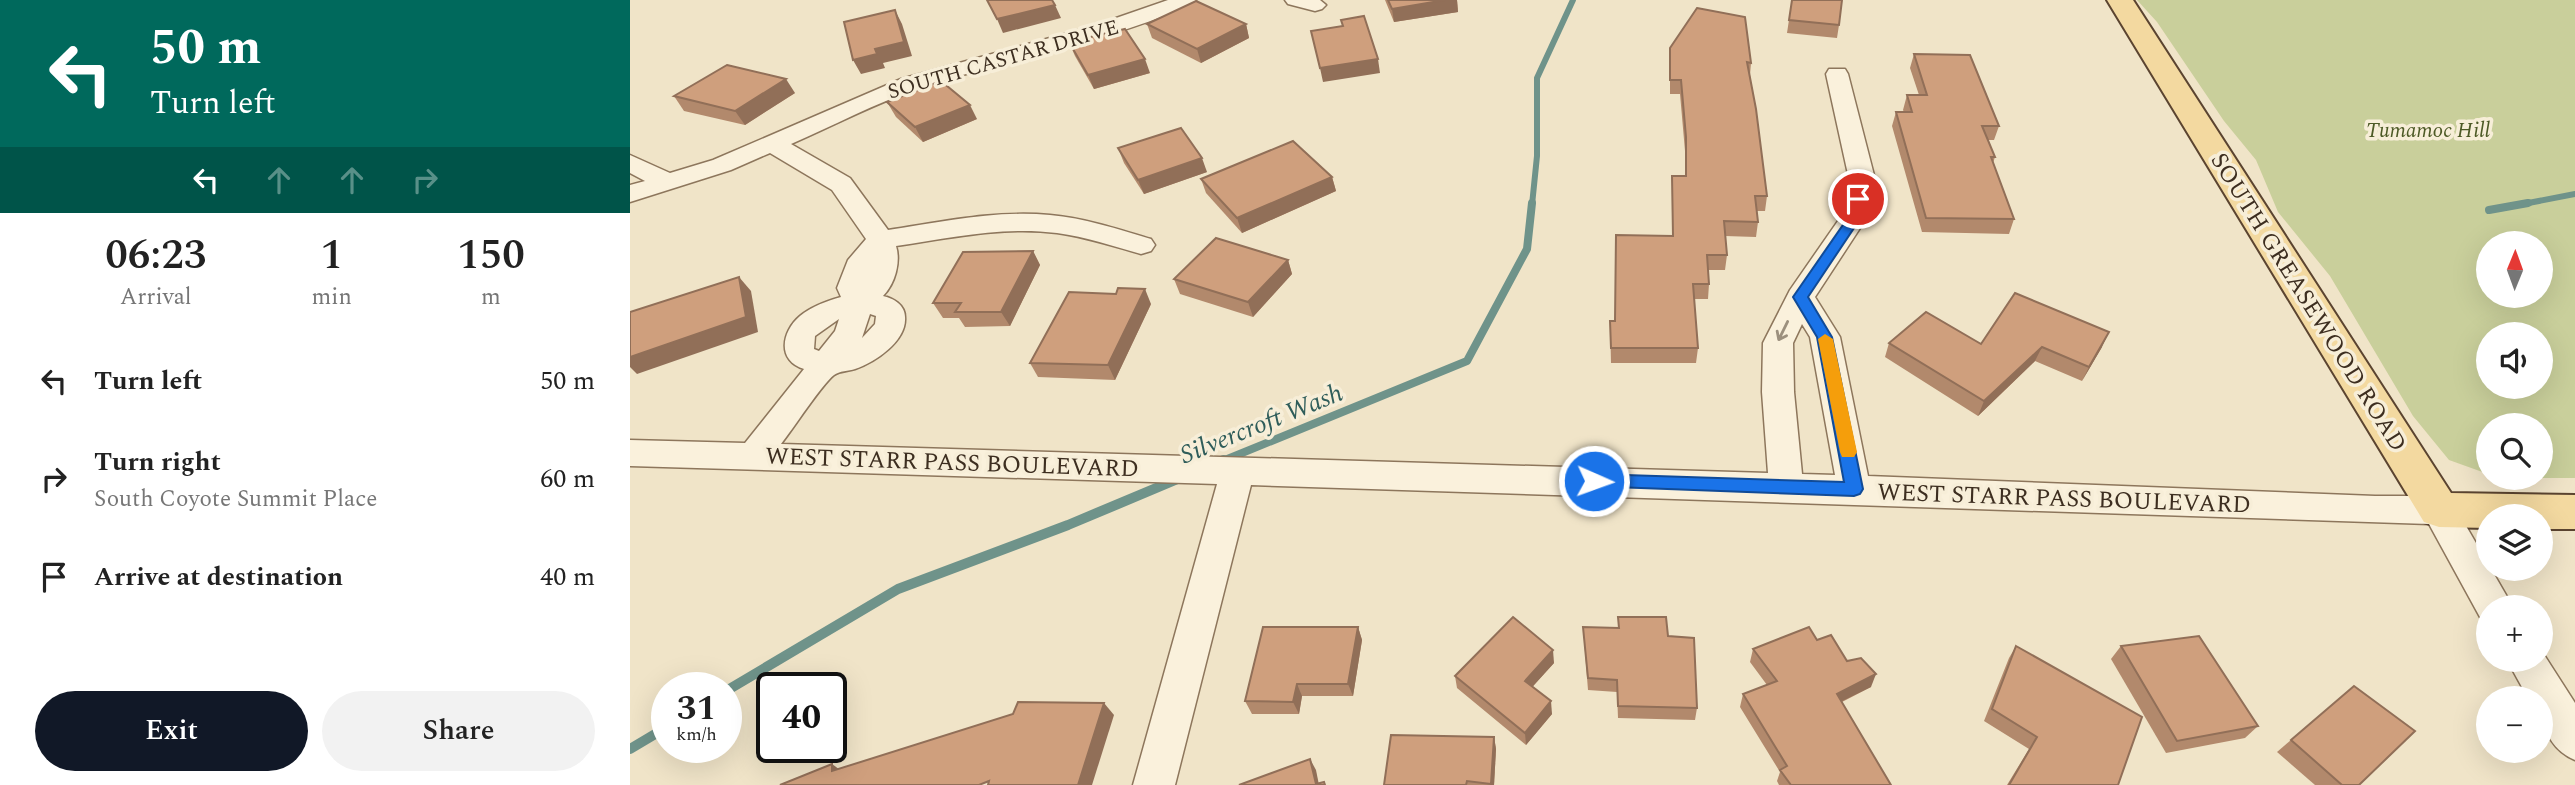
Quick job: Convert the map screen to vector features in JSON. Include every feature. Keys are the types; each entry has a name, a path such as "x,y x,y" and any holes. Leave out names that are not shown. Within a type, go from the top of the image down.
{"main road":[{"name":"SOUTH GREASEWOOD ROAD","path":"2120,0 2439,510"},
{"name":"WEST STARR PASS BOULEVARD","path":"2439,510 2575,512"}],"street":[{"name":"SOUTH CASTAR DRIVE","path":"630,194 722,164 909,84 1101,31 1152,15 1186,0"},
{"path":"1786,487 1777,343 1800,297 1853,219 1862,179 1838,74"},
{"path":"753,457 849,334 859,303 878,284 885,256 881,240 841,184 771,143"},
{"path":"630,163 665,181"},
{"path":"881,240 984,223 1042,223 1108,235 1141,245"},
{"path":"1800,297 1825,337 1854,489"},
{"path":"1778,376 1831,375"},
{"name":"WEST STARR PASS BOULEVARD","path":"630,453 1854,489 2375,510 2439,510"},
{"path":"1154,785 1238,470"},
{"name":"SOUTH GREASEWOOD ROAD","path":"2439,510 2487,595"},
{"path":"2533,672 2575,740"}],"green space":[{"name":"Tumamoc Hill","path":"2137,0 2575,0 2575,478 2553,478 2553,413 2476,413 2476,470 2449,460 2413,416 2330,276 2278,212 2256,160 2224,121 2157,22"}],"building":[{"path":"987,0 1052,0 1055,5 997,19"},
{"path":"1388,0 1445,0 1392,9"},
{"path":"1792,0 1842,0 1839,25 1789,20"},
{"path":"1196,1 1246,24 1197,49 1147,24"},
{"path":"1697,8 1745,17 1751,63 1747,62 1767,196 1755,196 1758,222 1724,221 1727,255 1707,255 1709,284 1693,284 1698,348 1611,348 1610,321 1615,321 1616,235 1673,236 1672,176 1686,176 1686,137 1681,80 1670,80 1670,48"},
{"path":"895,10 904,42 875,49 877,54 853,60 844,22"},
{"path":"1364,16 1378,59 1320,68 1311,31 1343,26 1341,20"},
{"path":"1125,29 1145,59 1088,75 1069,42"},
{"path":"1914,54 1970,55 1999,126 1982,126 1995,157 1991,157 2014,219 1926,218 1896,112 1912,112 1907,95 1927,95"},
{"path":"727,65 786,79 735,111 674,96"},
{"path":"941,81 970,105 915,127 887,102"},
{"path":"1181,128 1202,158 1138,180 1118,148"},
{"path":"1293,141 1332,177 1237,218 1201,179"},
{"path":"1216,238 1288,260 1248,302 1174,279"},
{"path":"1033,251 1001,312 955,312 961,303 933,303 963,252"},
{"path":"739,277 746,317 630,357 630,312"},
{"path":"1118,288 1145,289 1108,365 1030,363 1069,292 1116,294"},
{"path":"2015,293 2109,332 2089,367 2042,347 1984,401 1889,343 1926,312 1981,344"},
{"path":"1513,617 1553,650 1525,681 1551,701 1525,733 1455,676"},
{"path":"1618,617 1666,617 1668,636 1694,638 1697,708 1618,706 1617,680 1588,678 1583,627 1619,628"},
{"path":"1263,627 1358,627 1348,684 1297,684 1293,702 1245,701"},
{"path":"1809,627 1817,640 1831,635 1847,661 1861,658 1876,674 1837,694 1891,785 1791,785 1780,770 1787,766 1743,694 1777,681 1753,649"},
{"path":"2199,636 2258,726 2177,741 2121,646"},
{"path":"2016,646 2142,717 2118,785 2009,785 2037,737 1992,709"},
{"path":"2354,686 2415,731 2359,785 2342,785 2291,740"},
{"path":"1018,702 1104,703 1078,785 988,785 989,781 979,785 780,785 832,764 832,771 1013,714"},
{"path":"1391,735 1494,737 1491,784 1467,781 1466,785 1384,785"},
{"path":"1310,759 1316,784 1324,782 1325,785 1239,785"}],"waterway":[{"name":"Silvercroft Wash","path":"1532,205 1537,156 1537,78 1573,0"},
{"path":"2518,205 2575,194"},
{"name":"Silvercroft Wash","path":"1220,462 1467,361 1527,249 1532,203"},
{"path":"2489,210 2528,203"},
{"name":"Silvercroft Wash","path":"1219,462 1224,460"},
{"name":"Silvercroft Wash","path":"742,682 898,589 1068,525 1180,478"},
{"name":"Silvercroft Wash","path":"630,749 651,737"}],"slow traffic":[{"path":"1825,339 1848,452"}],"route":[{"path":"1594,481 1854,489 1825,337 1800,297 1853,219 1858,199"}]}
